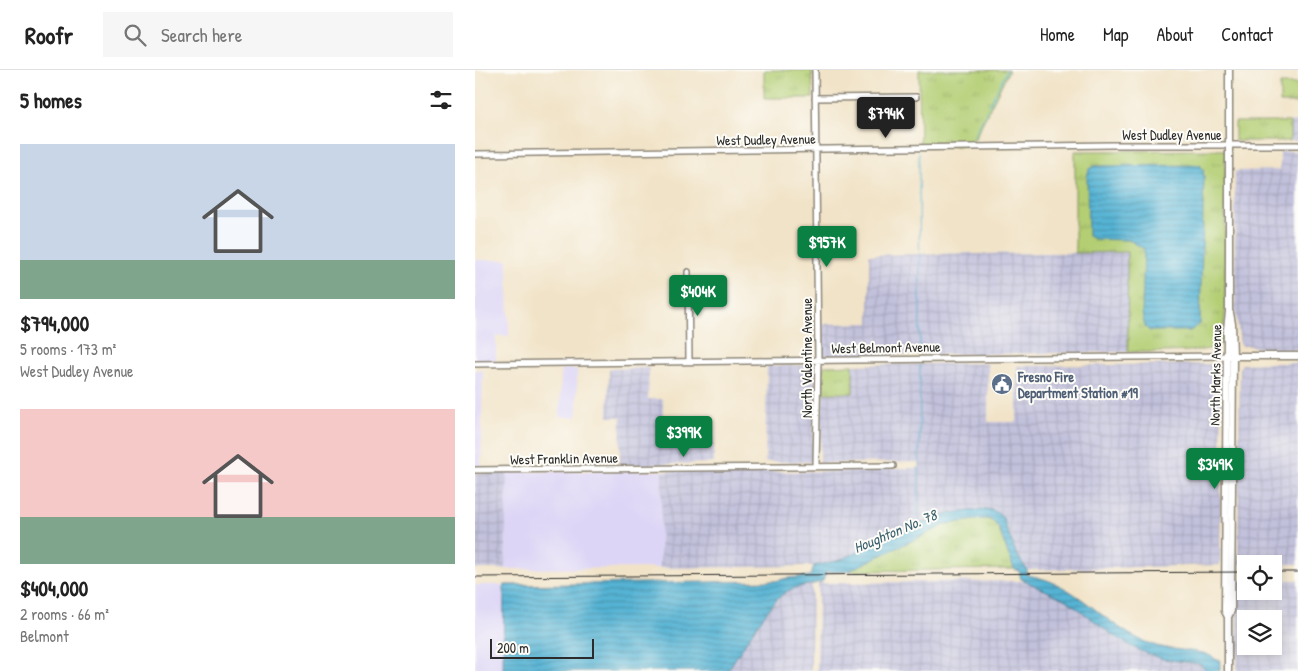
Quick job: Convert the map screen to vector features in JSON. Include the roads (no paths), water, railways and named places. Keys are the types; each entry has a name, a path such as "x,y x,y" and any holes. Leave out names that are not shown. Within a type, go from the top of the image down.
{"main road":[{"name":"North Marks Avenue","path":"1228,671 1228,617 1225,612 1230,356 1227,329 1229,312 1229,70"},
{"name":"West Belmont Avenue","path":"1230,356 1298,356"}],"street":[{"name":"North Valentine Avenue","path":"815,70 818,360 815,466"},
{"path":"815,98 916,97"},
{"name":"West Dudley Avenue","path":"475,154 1113,145 1298,145"},
{"path":"688,272 689,361"},
{"name":"West Belmont Avenue","path":"475,364 1230,356"},
{"name":"West Franklin Avenue","path":"475,470 893,466"}],"water":[{"path":"1200,165 1203,169 1204,177 1200,324 1190,331 1150,331 1145,327 1142,313 1144,249 1129,240 1094,239 1088,236 1087,177 1089,169 1094,166"},
{"path":"988,509 996,512 1003,518 1016,553 1027,570 1027,575 1045,579 1075,594 1127,633 1143,641 1165,648 1207,654 1220,661 1220,671 1206,671 1200,664 1163,659 1138,650 1114,636 1068,601 1021,579 1019,571 1014,569 998,527 989,519 982,519 947,524 848,571 826,572 823,581 786,592 771,606 727,671 503,671 504,585 776,581 810,576 814,566 840,560 933,518 952,513"}],"waterway":[{"path":"969,145 1007,70"},
{"path":"919,152 920,354"},
{"name":"Houghton No. 78","path":"918,524 920,365"}],"railway":[{"path":"475,577 1237,572"},
{"path":"1282,572 1298,572"}],"place":[{"name":"Fresno Fire Department Station #19","path":"1002,384"}]}
